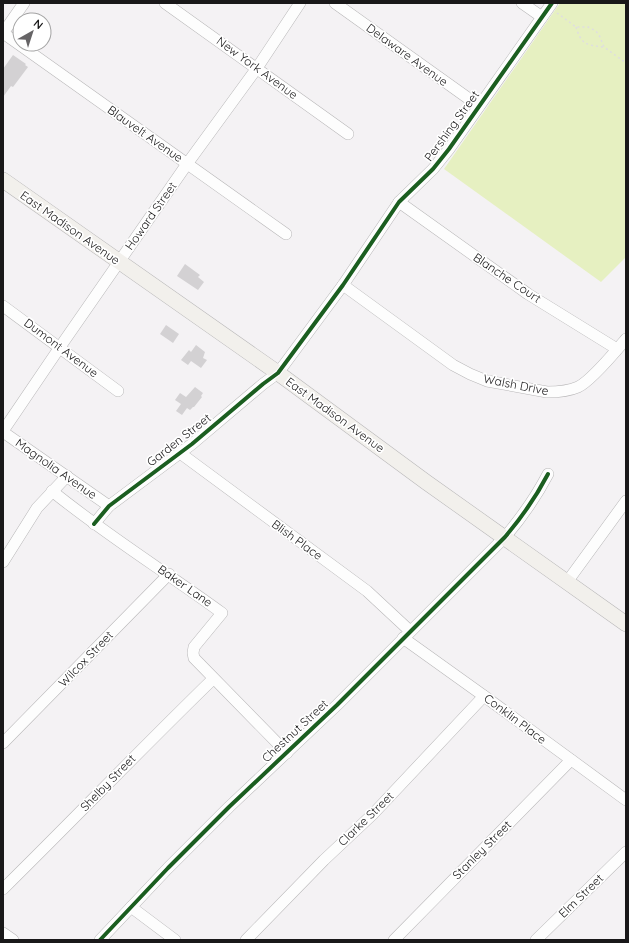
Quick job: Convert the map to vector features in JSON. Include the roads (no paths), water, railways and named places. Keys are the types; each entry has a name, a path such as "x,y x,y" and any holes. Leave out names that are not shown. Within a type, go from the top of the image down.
{"main road":[{"name":"East Madison Avenue","path":"3,180 278,374 426,482 626,624"}],"street":[{"path":"3,33 24,3"},
{"name":"New York Avenue","path":"166,3 348,134"},
{"name":"Howard Street","path":"3,432 187,164 257,68 300,3"},
{"name":"Delaware Avenue","path":"335,3 479,106"},
{"path":"522,3 542,17"},
{"name":"Pershing Street","path":"278,374 399,202 433,170 550,5"},
{"name":"Blauvelt Avenue","path":"3,33 286,234"},
{"name":"Blanche Court","path":"399,202 528,294 617,349"},
{"name":"Walsh Drive","path":"342,285 453,365 487,381 547,392 567,390 577,387 586,382 626,339"},
{"name":"Dumont Avenue","path":"3,306 118,391"},
{"name":"Garden Street","path":"94,524 109,506 180,453 263,384 278,374"},
{"name":"Magnolia Avenue","path":"3,432 109,506"},
{"name":"Blish Place","path":"180,453 367,591 407,635"},
{"name":"Chestnut Street","path":"100,940 131,906 229,807 337,705 505,537 533,502 548,474"},
{"path":"3,562 37,508 67,476"},
{"name":"Baker Lane","path":"52,491 94,524 169,574 222,613 194,647 194,658 197,663 287,753"},
{"path":"567,582 626,501"},
{"name":"Wilcox Street","path":"3,743 169,574"},
{"name":"Conklin Place","path":"407,635 484,696 626,800"},
{"name":"Shelby Street","path":"3,889 77,816 140,750 213,679"},
{"name":"Clarke Street","path":"246,940 324,860 373,814 484,696"},
{"name":"Stanley Street","path":"394,940 571,760"},
{"name":"Elm Street","path":"536,940 626,852"},
{"path":"131,906 175,940"},
{"path":"3,933 12,940"}]}
